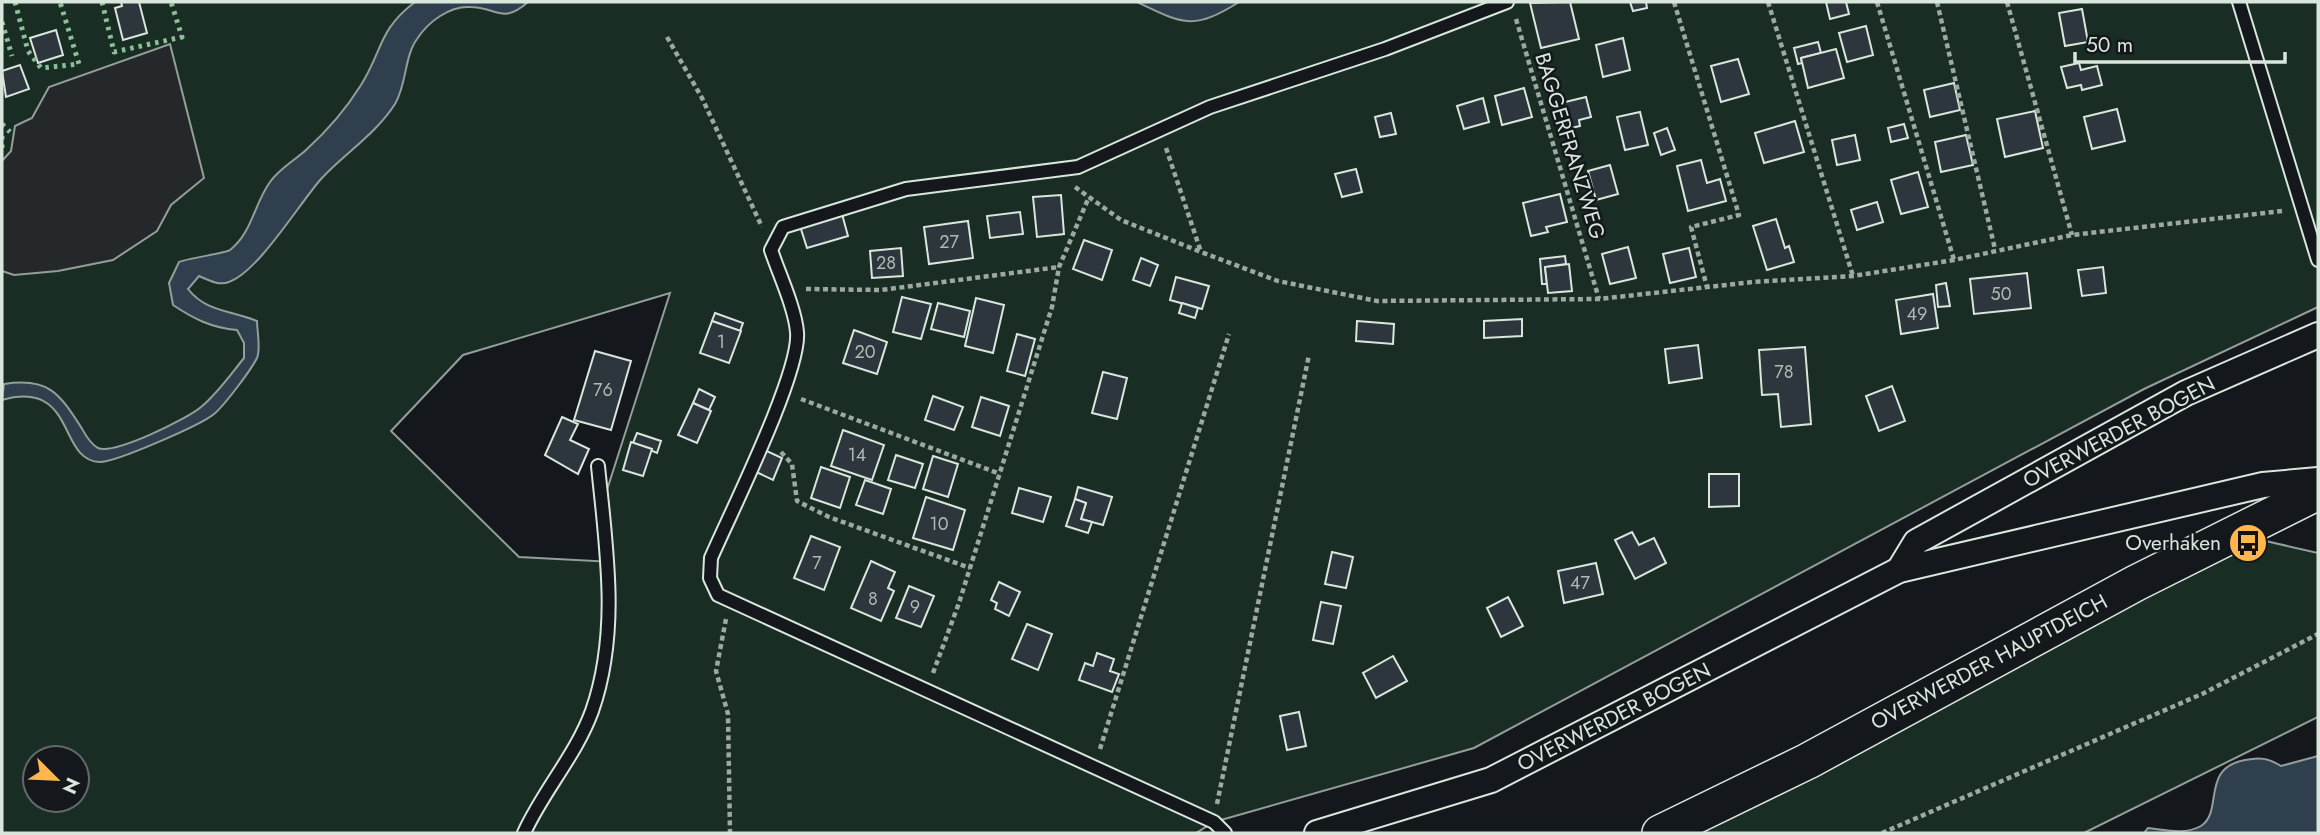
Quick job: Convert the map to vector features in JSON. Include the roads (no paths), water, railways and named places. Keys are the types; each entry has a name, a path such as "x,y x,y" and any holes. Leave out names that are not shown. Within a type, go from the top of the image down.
{"street":[{"name":"OVERWERDER BOGEN","path":"1899,570 1916,542 2186,393 2318,335"},
{"name":"OVERWERDER BOGEN","path":"1317,833 1491,780 1899,570 2263,485 2318,480"},
{"name":"OVERWERDER HAUPTDEICH","path":"1660,833 1808,761 2136,583 2318,492"}],"lane":[{"path":"1225,833 1214,822 718,595 710,578 711,558 782,391 792,364 797,332 771,250 783,227 905,189 1078,167 1210,107 1385,49 1507,2"},
{"path":"2239,2 2318,260"},
{"path":"524,833 536,807 572,752 592,711 606,657 610,583 598,466"}],"water":[{"path":"415,2 528,2 505,14 462,7 433,21 413,46 399,96 387,115 321,179 265,252 240,276 229,282 217,283 199,276 188,289 195,297 211,306 257,321 257,358 237,388 214,414 158,442 100,462 87,458 77,449 55,410 43,401 26,397 2,400 4,384 32,383 51,390 66,405 88,439 98,448 106,449 134,441 166,427 207,402 244,358 244,343 237,330 204,322 173,305 169,283 179,262 227,251 237,243 270,182 314,143 343,111 368,73 387,31"},
{"path":"1137,2 1239,2 1210,17 1188,21"},
{"path":"2318,756 2318,833 2144,833 2148,828 2182,831 2201,826 2208,819 2217,780 2231,765 2260,758 2281,766"}],"place":[{"name":"Overhaken","path":"2248,543"}]}
